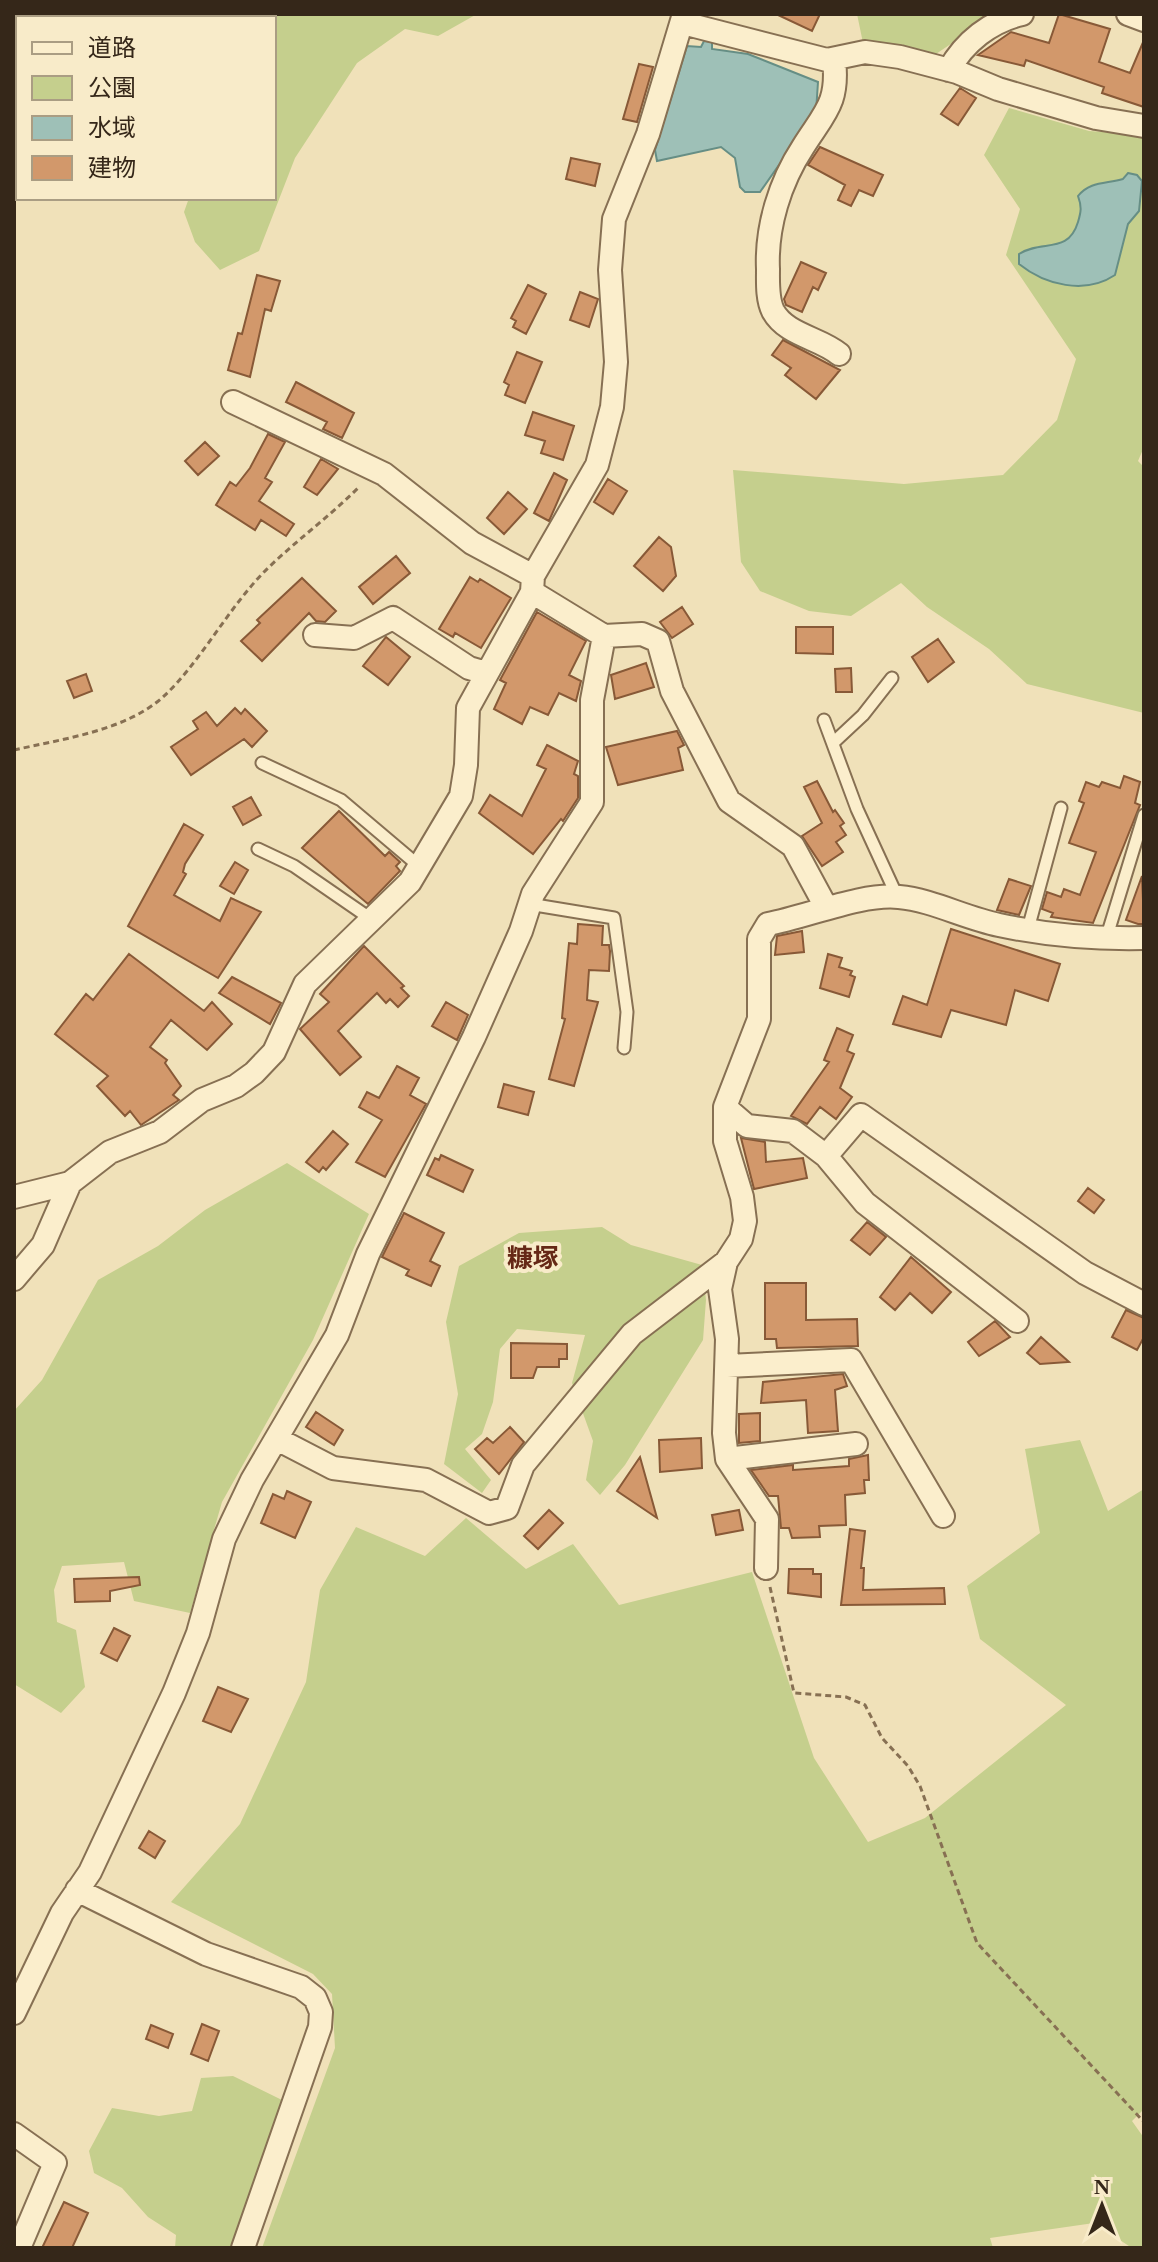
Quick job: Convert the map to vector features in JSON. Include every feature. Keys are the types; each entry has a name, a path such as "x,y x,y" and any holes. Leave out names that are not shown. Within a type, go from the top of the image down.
{"street":[{"path":"949,70 957,56 986,29 1022,14"},
{"path":"1128,14 1144,20"},
{"path":"14,1197 70,1183 110,1152 160,1132 202,1100 236,1086 254,1073 274,1052 305,984 410,882 461,796 466,765 468,708 597,465 612,407 616,362 610,270 614,219 648,134 683,18 811,57 834,59 876,52 949,70 998,89 1082,114 1144,126"},
{"path":"834,59 837,79 833,102 785,180 770,225 767,263 773,311 786,326 839,354"},
{"path":"233,402 376,470 472,543 604,636 642,634 658,641 672,691 729,801 793,846 826,907"},
{"path":"315,635 354,638 393,618 469,668 486,673"},
{"path":"15,2008 32,1980 62,1913 90,1872 174,1693 198,1633 224,1539 337,1335 368,1254 474,1037 529,904 592,802 592,700 604,636"},
{"path":"277,1439 333,1468 426,1480 489,1513 507,1508 523,1465 632,1334 726,1262 741,1239 745,1221 742,1197 725,1141 725,1107 759,1019 759,939 768,924 803,918 826,907 897,896 998,925 1106,939 1144,938"},
{"path":"725,1107 747,1126 793,1131 826,1156 865,1203 1017,1321"},
{"path":"826,1156 861,1115 1085,1273 1144,1304"},
{"path":"14,1279 43,1245 70,1183"},
{"path":"726,1262 720,1289 727,1366 724,1433 727,1459 767,1519 766,1568"},
{"path":"727,1366 851,1360 943,1516"},
{"path":"727,1459 856,1444"},
{"path":"77,1890 206,1954 301,1987 315,1998 321,2012 320,2027 243,2248"},
{"path":"14,2134 55,2163 19,2248"}],"lane":[{"path":"833,743 863,715 892,678"},
{"path":"824,720 857,809 897,896"},
{"path":"262,763 341,800 419,866"},
{"path":"1028,929 1061,808"},
{"path":"1106,939 1144,815"},
{"path":"258,849 294,866 371,919"},
{"path":"529,904 614,918 627,1012 624,1048"}],"path":[{"path":"14,750 75,737 132,716 163,697 268,568 329,517 376,470"},
{"path":"766,1568 794,1693 846,1697 865,1705 882,1738 908,1766 920,1786 977,1943 1144,2122"}],"green space":[{"path":"477,14 438,36 405,29 357,63 295,158 259,251 220,270 195,242 184,212 188,200 276,200 276,16 221,16"},
{"path":"857,14 995,14 933,56 883,43 863,43"},
{"path":"1009,108 1089,131 1144,135 1144,447 1138,461 1144,467 1144,713 1027,684 989,649 927,607 901,583 851,616 809,611 760,591 741,562 733,470 904,484 1003,475 1057,420 1076,359 1006,255 1020,209 984,155"},
{"path":"287,1163 369,1214 313,1340 222,1502 190,1613 134,1601 124,1562 62,1566 54,1590 57,1622 76,1630 85,1687 61,1713 14,1684 14,1411 42,1380 98,1280 158,1246 205,1210"},
{"path":"602,1227 631,1245 702,1265 706,1300 703,1340 625,1465 600,1495 586,1480 593,1441 572,1383 585,1335 517,1329 500,1349 493,1402 482,1434 465,1449 491,1480 482,1493 444,1464 458,1394 446,1322 459,1266 519,1233"},
{"path":"1080,1440 1108,1511 1144,1489 1144,2109 1132,2121 1144,2138 1144,2248 1132,2248 1094,2223 990,2238 993,2248 262,2248 335,2048 332,1994 313,1974 171,1902 240,1824 306,1682 320,1590 356,1527 425,1556 466,1518 526,1569 573,1544 619,1605 752,1572 814,1758 868,1842 925,1818 1066,1705 980,1639 967,1586 1040,1533 1025,1449"},
{"path":"233,2076 282,2100 253,2194 230,2248 175,2248 176,2235 148,2217 122,2188 94,2173 89,2151 112,2108 159,2116 192,2111 201,2078"}],"water":[{"path":"704,41 712,42 712,49 748,54 818,82 816,112 760,192 745,192 740,187 735,158 721,147 657,161 655,150 687,46 701,47"},
{"path":"1128,173 1137,175 1142,181 1139,211 1128,224 1115,275 1091,285 1066,285 1041,277 1019,264 1019,254 1068,239 1078,222 1081,209 1078,196 1083,191 1093,185 1123,179"}],"building":[{"path":"776,14 820,14 812,31"},
{"path":"1059,14 1110,29 1099,62 1130,73 1144,40 1144,107 1102,93 1104,87 1026,60 1024,66 978,55 1011,32 1049,43"},
{"path":"639,64 653,67 637,122 623,119"},
{"path":"960,88 976,98 958,125 941,114"},
{"path":"820,147 883,175 873,196 859,190 851,206 838,200 845,185 808,165"},
{"path":"571,158 600,164 595,186 566,179"},
{"path":"801,262 826,273 818,290 813,287 802,312 786,305 784,299"},
{"path":"257,275 280,281 271,311 265,309 250,377 228,370 238,333 242,334"},
{"path":"528,285 546,294 526,334 513,327 516,321 511,318"},
{"path":"580,292 598,299 589,327 570,320"},
{"path":"783,340 840,370 816,399 785,375 791,368 772,355"},
{"path":"517,352 542,362 525,403 505,395 509,385 504,382"},
{"path":"296,382 354,413 342,438 323,429 327,422 286,402"},
{"path":"533,412 574,426 563,460 541,453 545,441 525,435"},
{"path":"268,434 285,442 265,478 272,482 259,501 294,524 286,536 261,520 255,530 216,505 230,482 236,486 250,468"},
{"path":"205,442 219,456 198,475 185,461"},
{"path":"321,459 338,469 317,495 304,487"},
{"path":"554,473 567,480 549,521 534,513"},
{"path":"608,479 627,491 613,514 594,502"},
{"path":"508,492 527,509 504,534 487,518"},
{"path":"659,537 671,547 676,576 663,591 634,566"},
{"path":"396,556 410,573 373,604 359,587"},
{"path":"470,577 478,582 480,579 511,598 481,648 455,633 453,637 439,629"},
{"path":"302,578 336,611 325,622 316,621 309,613 262,661 241,641 260,623 257,620"},
{"path":"682,607 693,624 672,638 660,622"},
{"path":"537,612 586,641 569,675 581,681 576,701 559,693 548,715 530,707 522,724 494,709 506,683 500,680"},
{"path":"796,627 833,627 833,654 796,653"},
{"path":"386,637 410,657 388,685 363,666"},
{"path":"938,639 954,662 928,682 912,657"},
{"path":"646,663 654,687 615,699 611,675"},
{"path":"851,668 852,692 836,692 835,669"},
{"path":"86,674 92,691 74,698 67,681"},
{"path":"235,708 241,714 245,709 267,731 252,747 244,739 191,775 171,747 198,729 193,721 206,712 217,726"},
{"path":"677,731 684,745 678,748 683,770 618,785 606,747"},
{"path":"547,745 578,761 574,774 578,776 578,798 563,821 561,819 533,854 479,813 490,795 522,816 546,769 537,765"},
{"path":"1124,776 1140,782 1135,803 1140,805 1093,923 1051,917 1053,913 1042,909 1047,892 1061,897 1064,889 1080,895 1096,852 1069,843 1084,803 1079,801 1086,782 1099,787 1102,782 1120,788"},
{"path":"817,781 833,812 835,810 844,823 840,826 846,835 836,842 843,852 822,866 802,836 822,823 804,787"},
{"path":"251,797 261,815 243,825 233,807"},
{"path":"339,811 385,856 389,852 400,862 396,866 400,871 368,904 302,848"},
{"path":"184,824 203,835 185,864 183,872 186,874 174,895 220,921 231,898 261,912 218,978 128,926"},
{"path":"235,862 248,870 234,894 220,886"},
{"path":"1142,876 1144,924 1138,924 1126,920"},
{"path":"1009,879 1031,886 1019,915 997,910"},
{"path":"578,924 603,926 602,945 609,945 610,951 609,971 589,970 587,1000 598,1002 574,1086 549,1079 565,1019 562,1018 569,943 577,944"},
{"path":"951,929 1060,964 1048,1001 1015,990 1006,1025 951,1010 941,1037 893,1024 903,996 927,1005"},
{"path":"802,931 804,952 775,955 777,936"},
{"path":"364,946 404,986 401,988 409,996 398,1007 390,999 386,1003 377,993 338,1031 361,1057 340,1075 300,1029 329,1002 320,994"},
{"path":"129,954 204,1011 212,1002 232,1024 207,1050 171,1020 150,1047 167,1060 165,1063 181,1086 173,1095 179,1100 141,1125 130,1111 125,1116 97,1086 108,1076 55,1034 86,994 93,1000"},
{"path":"828,954 842,958 839,967 852,971 850,975 855,977 849,997 820,988"},
{"path":"232,977 281,1003 270,1024 219,993"},
{"path":"446,1002 468,1015 457,1040 432,1026"},
{"path":"837,1028 853,1035 847,1051 854,1054 840,1088 852,1097 836,1119 820,1107 807,1124 791,1116 829,1062 824,1060"},
{"path":"397,1066 419,1078 410,1095 426,1104 385,1177 356,1162 382,1120 359,1107 367,1092 379,1098"},
{"path":"504,1084 534,1092 528,1115 498,1107"},
{"path":"333,1131 348,1144 326,1170 323,1167 319,1172 306,1162"},
{"path":"741,1138 765,1142 766,1162 803,1158 807,1178 754,1189"},
{"path":"441,1155 473,1170 463,1192 427,1175 435,1158 439,1160"},
{"path":"1088,1188 1104,1200 1094,1213 1078,1201"},
{"path":"404,1213 444,1233 430,1261 440,1266 431,1286 406,1275 409,1270 382,1257"},
{"path":"867,1222 886,1237 870,1255 851,1240"},
{"path":"911,1257 951,1292 932,1313 910,1293 895,1310 880,1297"},
{"path":"765,1283 806,1283 806,1320 857,1319 858,1346 777,1348 776,1339 765,1339"},
{"path":"1126,1310 1144,1318 1144,1337 1137,1350 1112,1337"},
{"path":"995,1321 1010,1337 979,1356 968,1342"},
{"path":"1041,1337 1069,1362 1040,1364 1027,1353"},
{"path":"511,1343 567,1344 567,1359 559,1359 559,1367 537,1367 533,1378 511,1378"},
{"path":"843,1374 847,1386 835,1390 838,1431 808,1433 806,1400 761,1403 763,1382"},
{"path":"316,1412 343,1430 334,1445 306,1427"},
{"path":"760,1413 760,1441 739,1443 739,1414"},
{"path":"510,1427 524,1442 499,1474 475,1449 487,1438 493,1443"},
{"path":"701,1438 702,1468 660,1472 659,1440"},
{"path":"868,1455 869,1480 864,1480 865,1493 845,1495 846,1525 819,1526 820,1537 792,1538 789,1528 781,1528 778,1496 769,1496 751,1470 793,1465 793,1470 849,1466 849,1459"},
{"path":"640,1457 657,1518 617,1491"},
{"path":"287,1491 311,1502 295,1538 261,1523 273,1494 284,1499"},
{"path":"549,1510 563,1523 538,1549 524,1536"},
{"path":"739,1510 743,1530 716,1535 712,1515"},
{"path":"850,1529 865,1531 861,1568 864,1568 863,1590 944,1588 945,1604 841,1605"},
{"path":"789,1569 813,1569 813,1574 821,1574 821,1597 788,1593"},
{"path":"139,1577 140,1585 110,1591 110,1601 75,1602 74,1579"},
{"path":"114,1628 130,1636 117,1661 101,1653"},
{"path":"218,1687 248,1699 231,1732 203,1721"},
{"path":"149,1831 165,1841 155,1858 139,1848"},
{"path":"202,2024 219,2031 208,2061 191,2054"},
{"path":"151,2025 173,2034 168,2048 146,2039"},
{"path":"64,2202 88,2213 72,2248 42,2248"}],"district":[{"name":"糠塚","path":"533,1258"}]}
